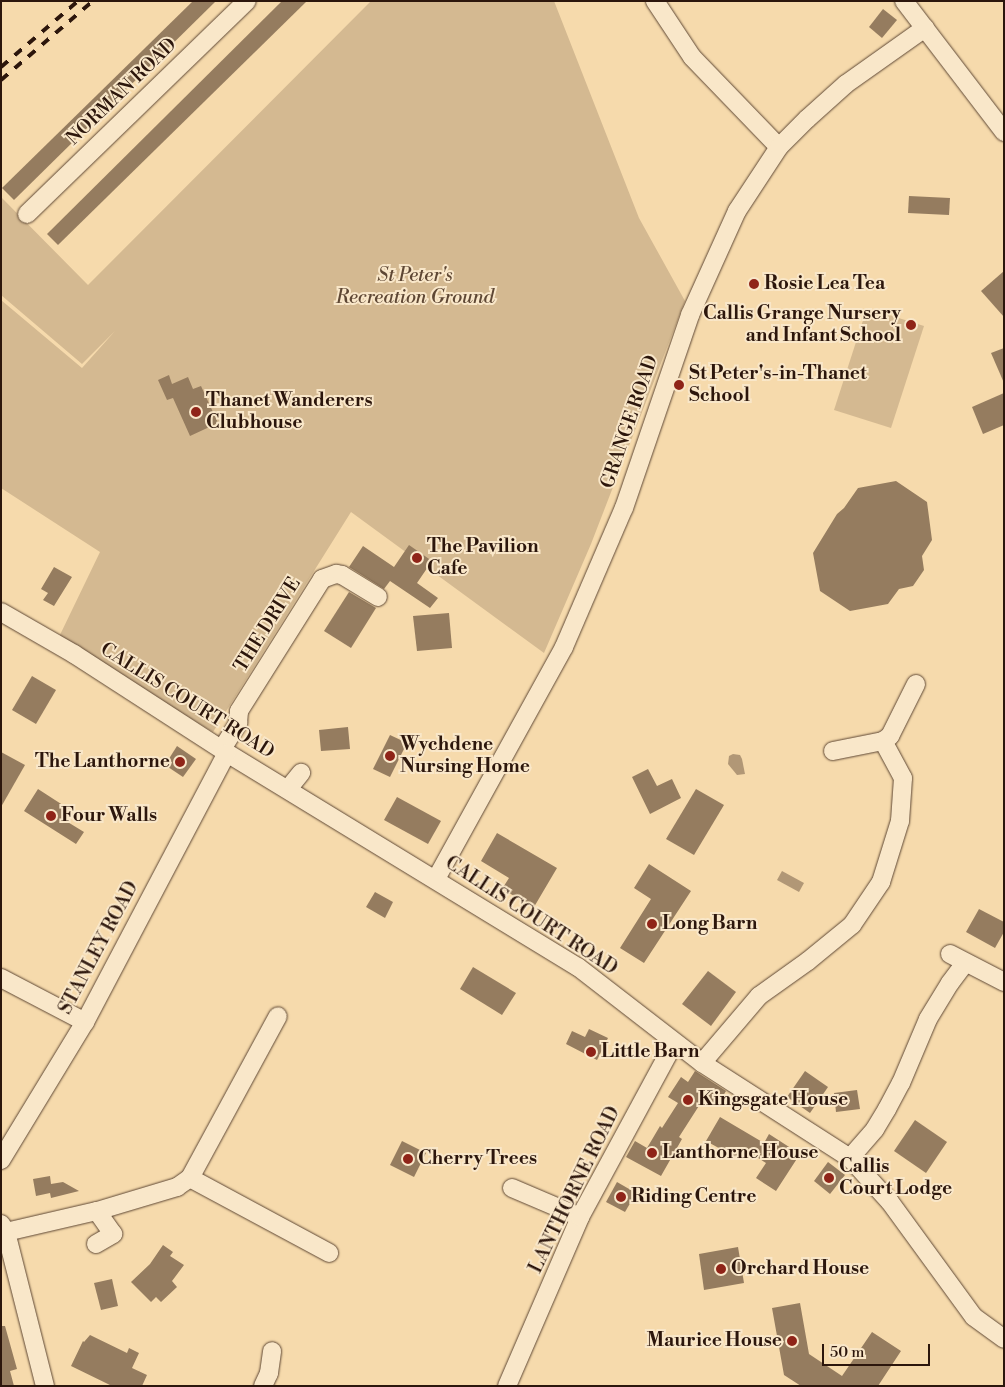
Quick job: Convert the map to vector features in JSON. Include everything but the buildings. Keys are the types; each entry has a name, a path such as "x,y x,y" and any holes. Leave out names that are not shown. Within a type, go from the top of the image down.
{"street":[{"name":"NORMAN ROAD","path":"27,214 246,1"},
{"path":"655,1 692,56 779,147"},
{"path":"904,1 1004,132"},
{"name":"GRANGE ROAD","path":"436,880 564,647 624,508 698,294 737,211 779,147 846,84 925,28"},
{"name":"THE DRIVE","path":"225,751 238,723 239,711 322,579 336,574 342,575 378,597"},
{"name":"CALLIS COURT ROAD","path":"1,612 74,654 225,751 578,967 702,1063 850,1158 896,1209 974,1317 1004,1339"},
{"path":"833,753 883,741 894,730 908,690"},
{"path":"702,1063 759,996 808,961 852,925 881,882 900,821 903,778 883,741"},
{"name":"STANLEY ROAD","path":"1,1160 85,1022 225,751"},
{"path":"288,789 301,773"},
{"path":"850,1158 875,1128 887,1109 901,1082 928,1019 950,983 957,958 1004,982"},
{"path":"1,978 85,1022"},
{"path":"45,1386 4,1228 97,1211 177,1187 190,1178 278,1016"},
{"name":"LANTHORNE ROAD","path":"507,1386 580,1217 674,1043"},
{"path":"190,1178 329,1253"},
{"path":"509,1187 580,1217"},
{"path":"96,1244 113,1234 97,1211"},
{"path":"263,1386 268,1373 272,1352"}],"green space":[{"name":"St Peter's Recreation Ground","path":"371,1 554,1 639,218 685,301 591,544 544,653 351,512 213,732 58,639 100,552 1,488 1,300 82,368 115,331 82,364 1,295 1,197 88,285"},
{"path":"867,308 924,326 891,428 834,410"}],"shaded area":[{"path":"733,754 740,755 745,774 737,775 728,764 729,756"},
{"path":"782,871 804,883 799,892 777,880"}],"railway":[{"path":"1,67 78,1"},
{"path":"1,80 93,1"}],"place":[{"name":"Rosie Lea Tea","path":"754,284"},
{"name":"Callis Grange Nursery and Infant School","path":"911,325"},
{"name":"St Peter's-in-Thanet School","path":"679,385"},
{"name":"Thanet Wanderers Clubhouse","path":"196,412"},
{"name":"The Pavilion Cafe","path":"417,558"},
{"name":"Wychdene Nursing Home","path":"390,756"},
{"name":"The Lanthorne","path":"180,762"},
{"name":"Four Walls","path":"51,816"},
{"name":"Long Barn","path":"652,924"},
{"name":"Little Barn","path":"591,1052"},
{"name":"Kingsgate House","path":"688,1100"},
{"name":"Lanthorne House","path":"652,1153"},
{"name":"Cherry Trees","path":"408,1159"},
{"name":"Callis Court Lodge","path":"829,1178"},
{"name":"Riding Centre","path":"621,1197"},
{"name":"Orchard House","path":"721,1269"},
{"name":"Maurice House","path":"792,1341"}]}
